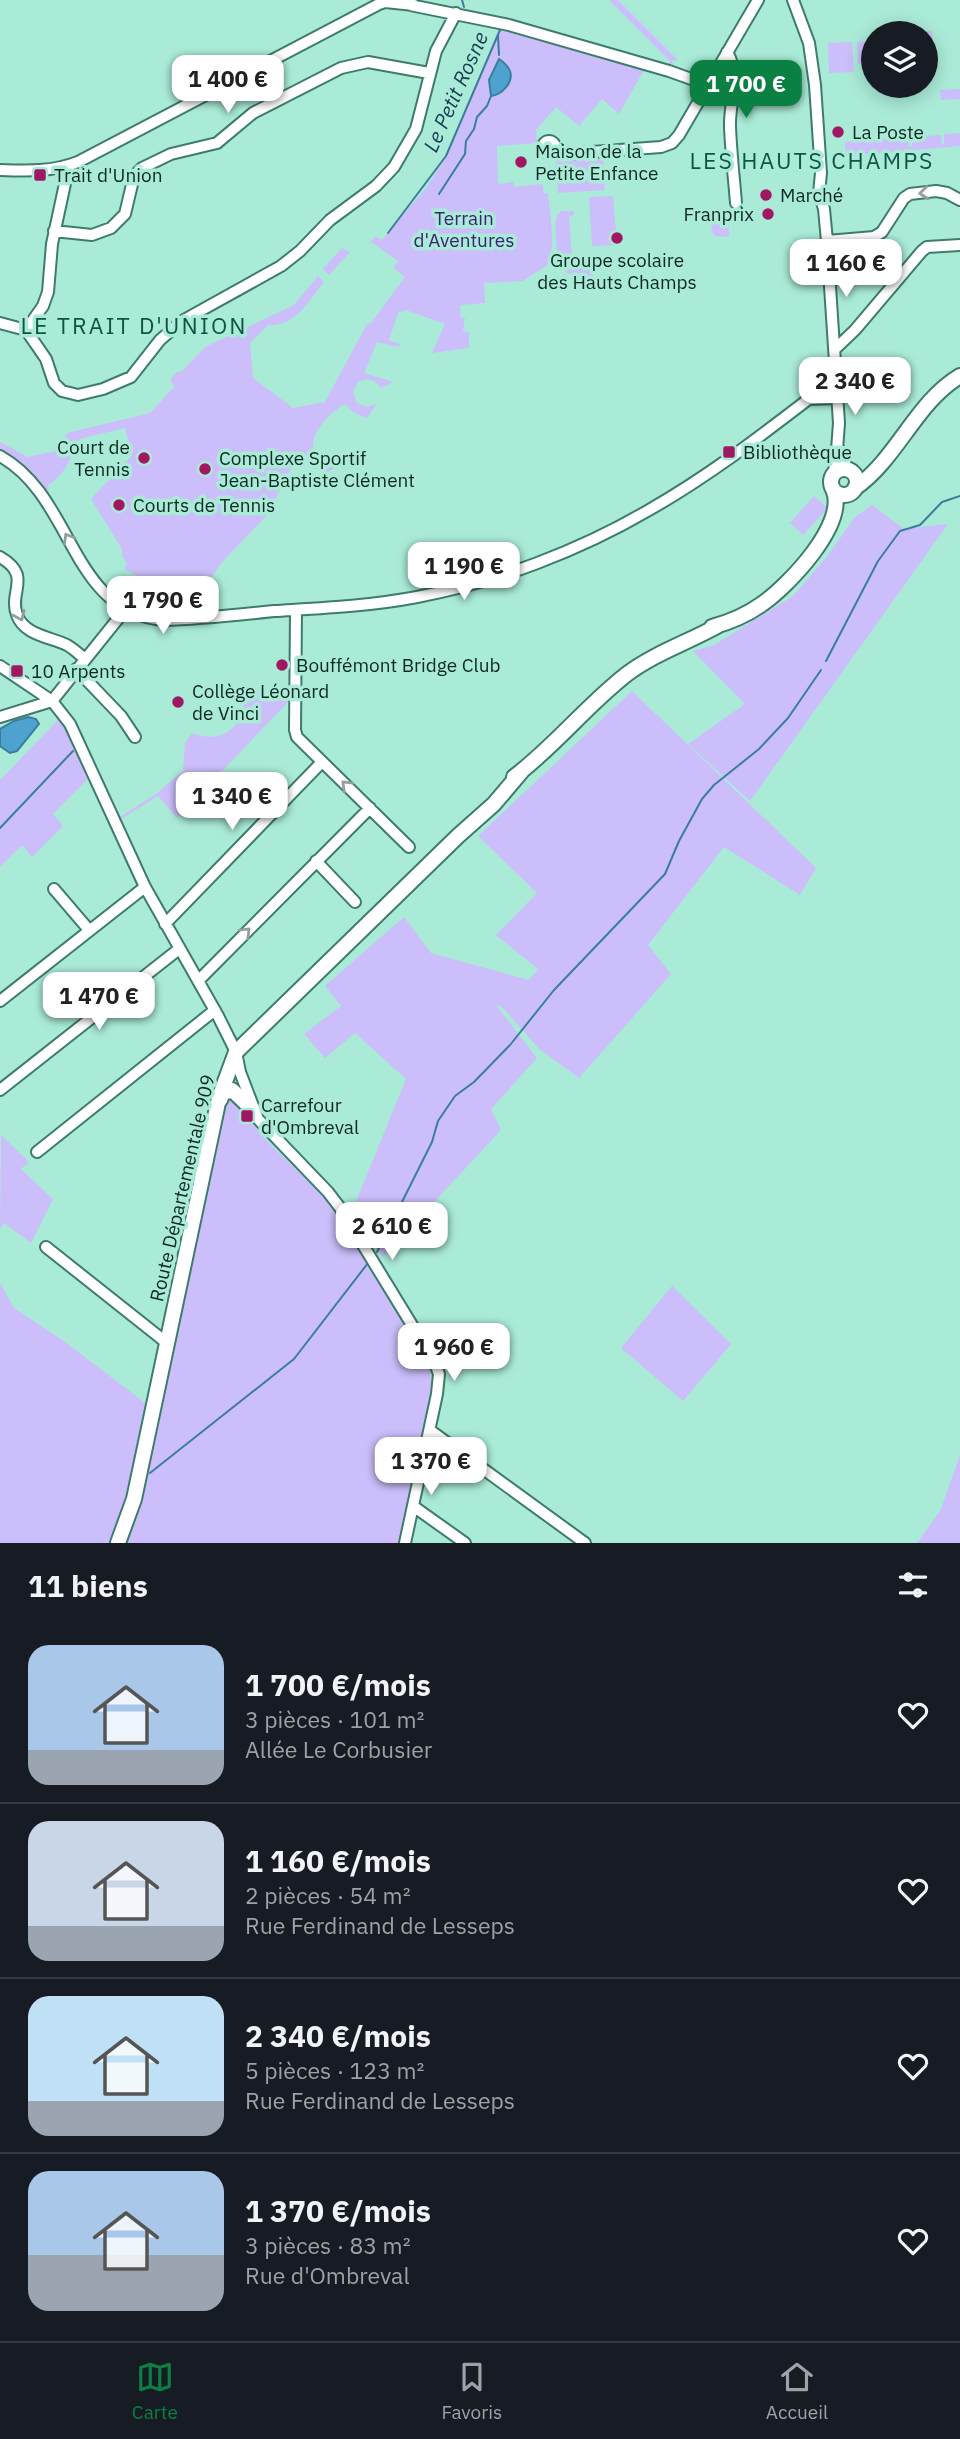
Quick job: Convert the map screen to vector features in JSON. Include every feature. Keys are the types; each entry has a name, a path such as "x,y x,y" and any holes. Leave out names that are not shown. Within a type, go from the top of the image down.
{"main road":[{"path":"833,483 841,495 854,490 869,478 912,422 948,384 960,376"},
{"path":"818,544 830,527 836,510 833,483 841,470 858,474 869,471 886,456"},
{"path":"818,544 836,525 854,490 856,479 851,472"},
{"name":"Route Départementale 909","path":"117,1543 134,1499 222,1084 236,1052 458,835 486,812 522,771 605,691 651,658 752,611 790,580 818,544"},
{"path":"215,1115 223,1093 232,1090 253,1110"}],"street":[{"path":"365,11 375,0"},
{"path":"397,0 414,5"},
{"path":"555,146 564,154 667,146 679,135 758,0"},
{"path":"793,0 812,60 821,169 819,193 824,209 827,241 839,437 841,456 851,472"},
{"path":"0,170 35,172 67,166 97,153 383,2 441,5 456,13 509,25 669,71 708,85"},
{"path":"0,323 26,330 46,359 54,383 62,391 69,394 86,393 125,381 160,340 182,321 281,266 330,220 387,175 406,149 416,129 429,73 440,42 456,13"},
{"path":"727,52 735,72 735,95 730,125 736,204"},
{"path":"54,231 92,235 111,228 125,214 134,176 142,168 171,154 217,143 253,113 341,68 357,63 373,63 429,73"},
{"path":"261,66 278,100"},
{"path":"26,330 43,306 48,292 54,231 67,166"},
{"path":"827,241 878,235 904,198 910,194 936,191 947,193 960,201"},
{"path":"834,344 855,330 927,247 960,245"},
{"path":"0,456 19,468 44,496 95,584 125,610 147,619 163,620 296,610 415,597 464,586 548,558 620,526 670,498 756,441 836,380"},
{"path":"808,399 838,398"},
{"path":"833,483 839,437"},
{"path":"0,557 8,562 16,574 18,589 15,605 20,622 31,631 72,648 85,659"},
{"path":"0,717 52,701 125,610"},
{"path":"296,610 296,733 409,847"},
{"path":"0,666 52,701 61,711 79,742 145,887 236,1052 253,1110 264,1127 328,1192 341,1209 423,1341 439,1374 430,1431 405,1543"},
{"path":"76,669 121,716 135,737"},
{"path":"165,924 322,762"},
{"path":"198,981 370,808"},
{"path":"316,861 355,902"},
{"path":"0,1001 145,887"},
{"path":"54,888 89,930"},
{"path":"0,1090 179,949"},
{"path":"37,1152 215,1010"},
{"path":"46,1247 167,1343"},
{"path":"430,1431 585,1543"},
{"path":"413,1506 466,1543"}],"green space":[{"path":"609,0 618,0 678,60 671,61 676,68 668,66 670,61"},
{"name":"Terrain d'Aventures","path":"499,28 644,70 619,114 602,99 579,126 556,107 536,130 537,143 497,146 498,184 513,182 514,187 543,184 543,193 548,193 552,239 548,265 522,281 484,283 485,303 460,305 461,318 465,318 463,331 469,332 469,348 432,353 445,324 406,310 398,313 389,340 400,344 399,347 377,342 364,373 393,382 381,388 371,380 358,382 353,392 357,403 367,407 377,404 367,418 353,412 345,404 324,421 316,433 313,445 316,457 343,462 327,473 309,466 297,457 266,516 222,562 192,605 124,569 127,563 122,556 122,549 91,499 132,455 125,428 78,441 63,471 48,485 49,490 42,489 0,453 0,442 28,457 59,450 67,433 150,413 175,386 170,380 205,347 294,305 318,276 324,282 300,312 286,322 268,325 250,343 253,378 293,408 325,402 367,324 371,323 405,277 394,268 398,261 371,242 375,236 382,240 426,188 446,157"},
{"path":"852,42 854,72 829,73 828,43"},
{"path":"857,42 861,42 861,64 858,64"},
{"path":"727,63 730,65 732,92 715,83"},
{"path":"960,89 960,99 941,100 940,90"},
{"path":"960,133 960,146 846,156 845,142 908,137 909,147 912,146 912,137 941,135 944,144 944,134"},
{"path":"603,158 605,190 558,193 556,161"},
{"path":"613,196 617,245 592,246 589,197"},
{"path":"561,211 574,211 574,215 569,216 572,258 575,259 576,267 592,266 593,277 575,276 560,264 556,224"},
{"path":"725,212 728,215 729,235 715,236 711,218 716,213"},
{"path":"342,248 350,252 329,275 323,269"},
{"path":"814,496 828,508 803,535 790,523"},
{"path":"872,505 904,529 948,524 750,801 688,744 745,704 693,651 714,645 793,596 828,555 855,517"},
{"path":"242,689 291,691 291,699 177,818 158,796 118,821 117,819 156,794 183,771 185,743 192,733 215,736 232,729 242,712"},
{"path":"632,691 816,868 800,895 724,847 648,945 671,974 579,1078 539,1049 501,1006 496,1005 537,1058 491,1109 501,1130 383,1257 350,1216 406,1079 355,1033 325,1058 304,1034 341,1006 325,986 404,917 431,953 529,980 538,969 496,935 537,893 478,836"},
{"path":"59,719 89,778 53,814 63,826 32,857 22,845 0,867 0,780"},
{"path":"226,1096 237,1096 253,1124 267,1141 327,1200 346,1225 429,1365 433,1393 400,1543 126,1543 148,1473 192,1249"},
{"path":"1,1135 29,1162 21,1169 53,1199 31,1243 4,1223 0,1229"},
{"path":"0,1283 14,1308 61,1339 157,1412 118,1543 0,1543"},
{"path":"672,1286 731,1344 683,1401 621,1348"},
{"path":"960,1455 960,1543 917,1543 940,1511"}],"water":[{"path":"499,59 509,69 510,80 502,91 491,96 489,80"},
{"path":"28,717 36,719 39,724 17,751 10,753 0,746 0,729"}],"waterway":[{"name":"Le Petit Rosne","path":"462,0 464,7"},
{"name":"Le Petit Rosne","path":"388,233 446,156 500,30"},
{"path":"498,35 499,55"},
{"path":"439,194 465,154 466,141 491,96"},
{"path":"826,661 878,561 900,531 920,525 942,502 960,496"},
{"path":"377,1252 432,1142 438,1121 455,1096 474,1082 510,1045 554,990 665,874 702,799 714,785 759,749 788,718 821,670"},
{"path":"0,828 73,751"},
{"path":"150,1473 294,1359 368,1263"}],"place":[{"name":"La Poste","path":"838,132"},
{"name":"Maison de la Petite Enfance","path":"521,162"},
{"name":"Trait d'Union","path":"40,175"},
{"name":"Marché","path":"766,195"},
{"name":"Franprix","path":"768,214"},
{"name":"Groupe scolaire des Hauts Champs","path":"617,238"},
{"name":"Bibliothèque","path":"729,452"},
{"name":"Court de Tennis","path":"144,458"},
{"name":"Complexe Sportif Jean-Baptiste Clément","path":"205,469"},
{"name":"Courts de Tennis","path":"119,505"},
{"name":"Bouffémont Bridge Club","path":"282,665"},
{"name":"10 Arpents","path":"17,671"},
{"name":"Collège Léonard de Vinci","path":"178,702"},
{"name":"Carrefour d'Ombreval","path":"247,1116"}],"district":[{"name":"LES HAUTS CHAMPS","path":"812,161"},
{"name":"LE TRAIT D'UNION","path":"134,326"}]}
